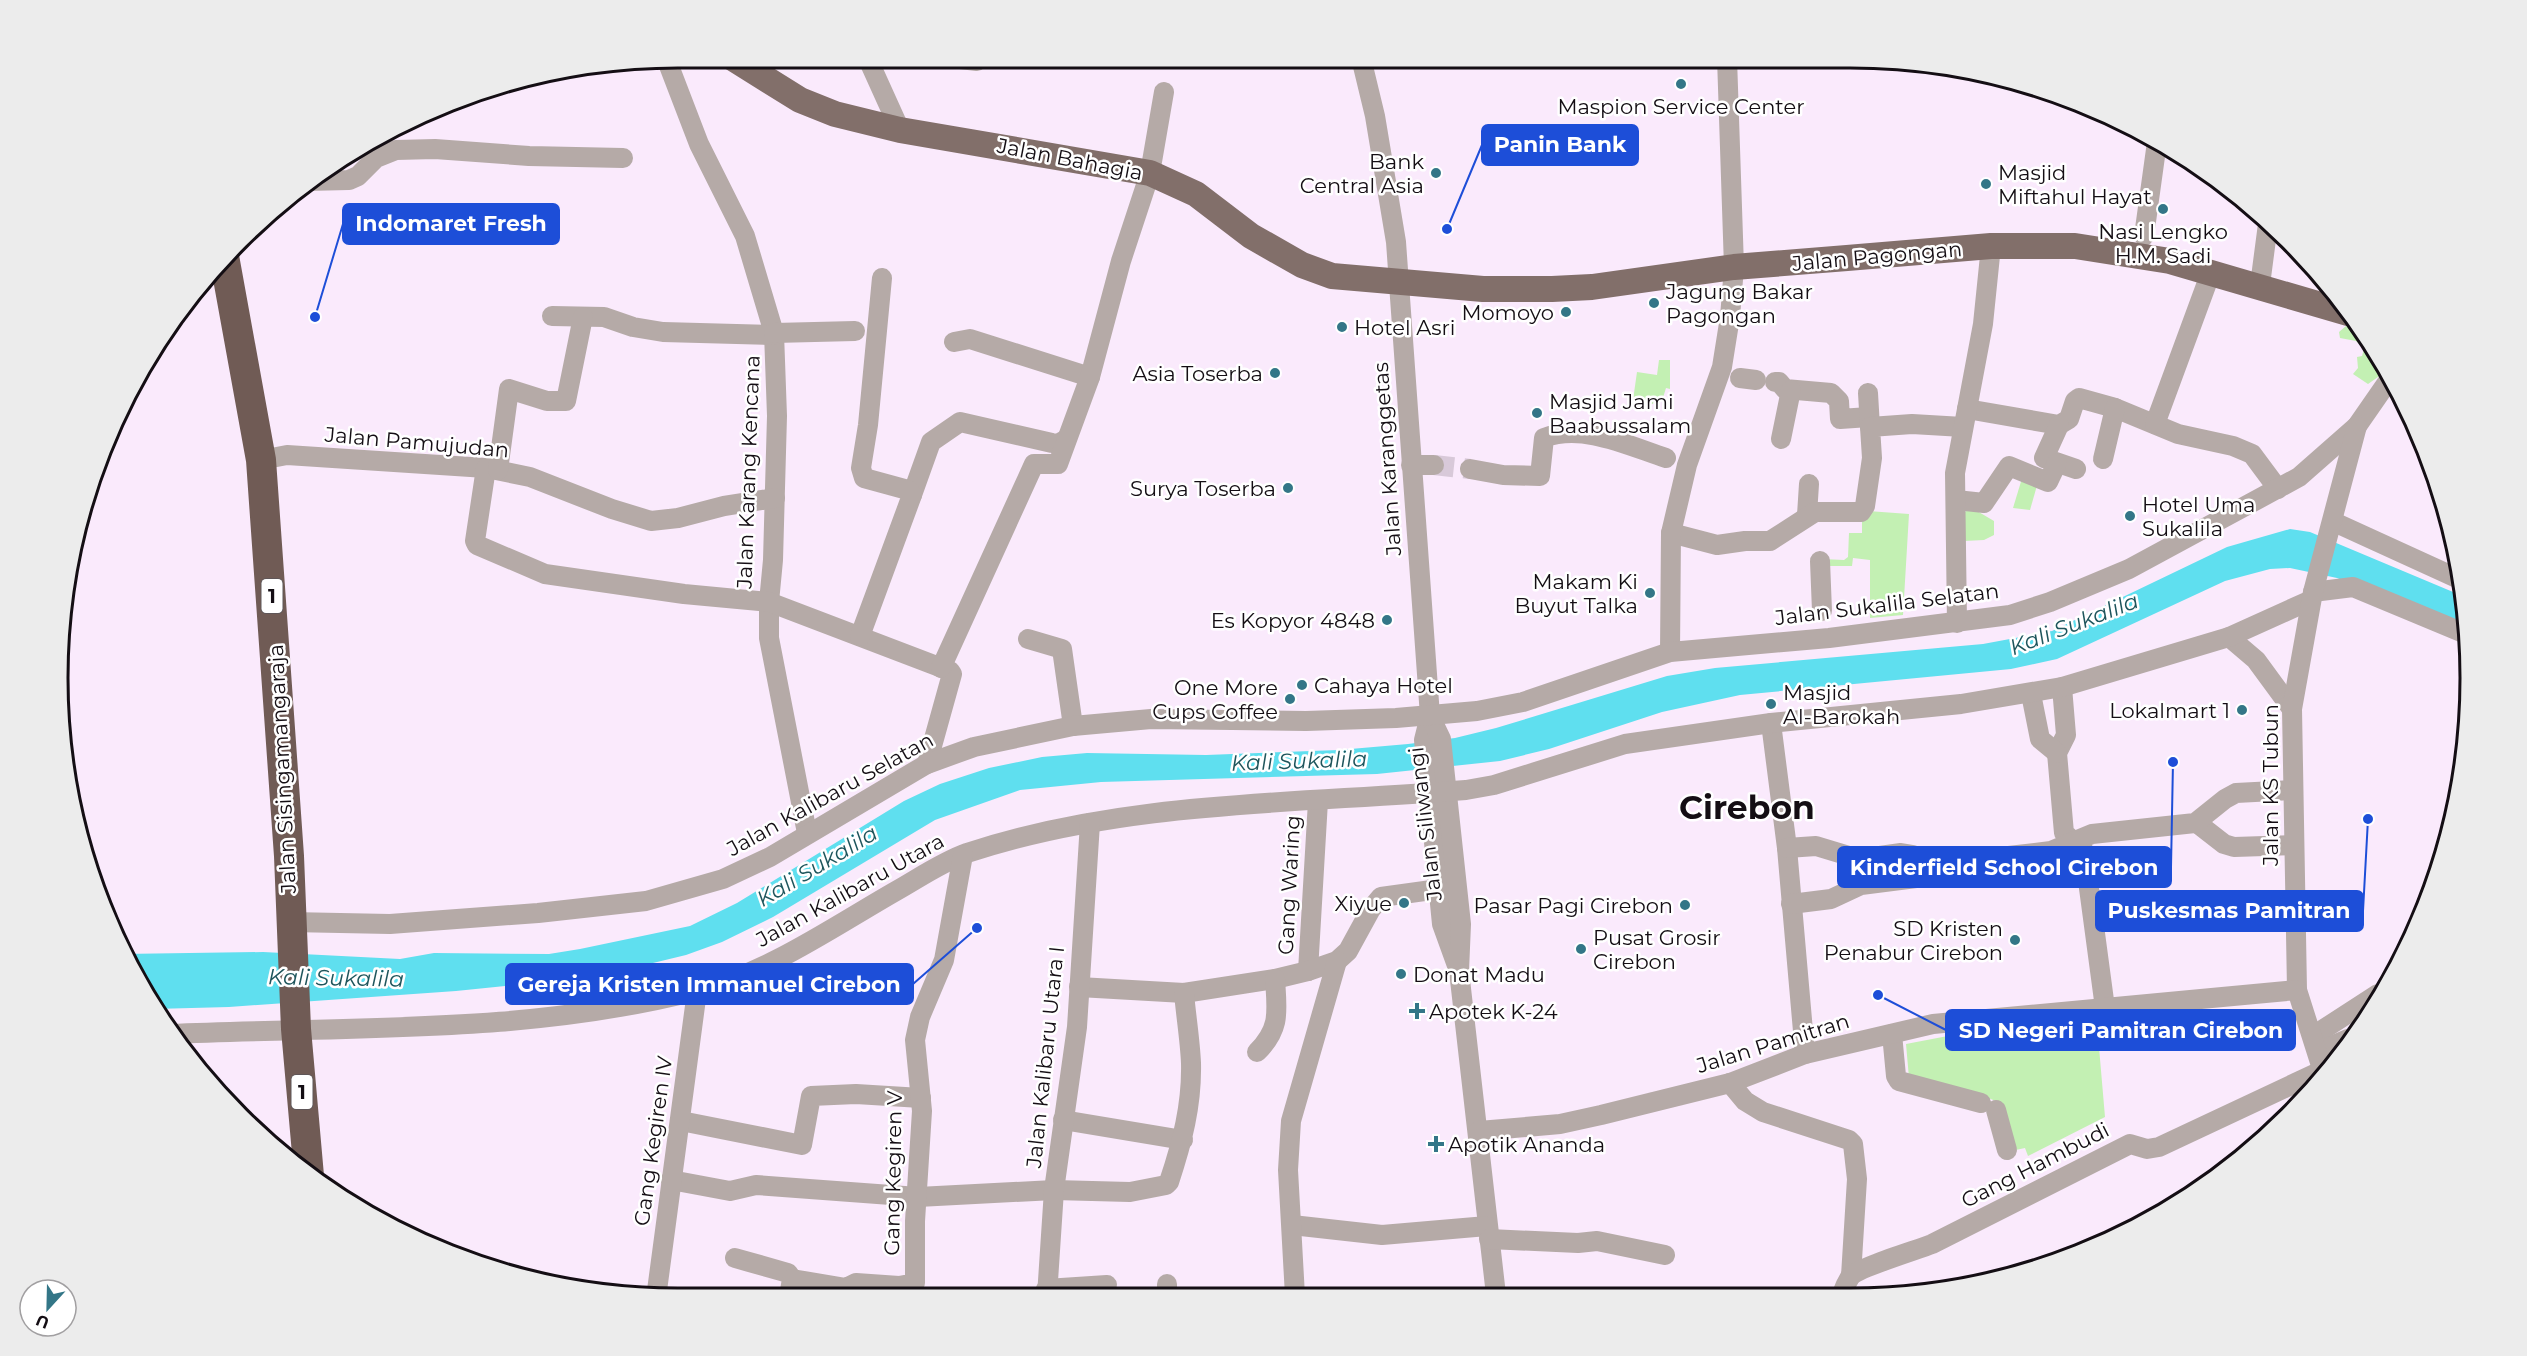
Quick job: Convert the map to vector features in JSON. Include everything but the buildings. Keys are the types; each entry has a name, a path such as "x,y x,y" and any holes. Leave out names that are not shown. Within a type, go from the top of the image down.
{"highway":[{"name":"Jalan Sisingamangaraja","path":"226,267 261,460 289,856 290,931 301,1158"}],"main road":[{"name":"Jalan Bahagia","path":"748,68 800,100 835,114 900,130 1150,173 1196,194 1251,236 1302,265 1332,276 1398,284"},
{"name":"Jalan Pagongan","path":"1398,284 1483,289 1562,289 1734,267 1991,246 2144,244 2211,272 2335,309"}],"street":[{"name":"Jalan Karang Kencana","path":"670,68 699,144 745,236 774,334 777,416 769,602 770,638 807,833"},
{"path":"872,68 900,130"},
{"name":"Jalan Karanggetas","path":"1363,68 1395,234 1430,716"},
{"path":"1727,68 1734,267 1728,342 1752,380 1781,439"},
{"path":"941,668 1034,464 1058,464 1090,377 1120,261 1150,173 1164,92"},
{"path":"324,181 349,180 358,176 376,158 396,150 435,148 529,156 623,158"},
{"path":"2144,244 2156,150"},
{"path":"2260,285 2267,233"},
{"path":"1958,623 1955,473 1983,324 1991,246"},
{"path":"2155,424 2211,272"},
{"path":"882,278 868,425 860,471 864,478 908,490 912,495"},
{"path":"552,316 604,317 633,327 663,332 774,334 855,331"},
{"path":"583,317 566,401 546,401 509,389 475,542 477,545 545,574 684,594 769,602 941,668 952,674 927,764"},
{"path":"954,342 970,339 1090,377"},
{"path":"1752,380 1831,393 1839,401 1840,419 1912,424 1965,418 2059,425"},
{"path":"1670,652 1671,533 1677,462 1752,380"},
{"name":"Jalan Sukalila Selatan","path":"1430,716 1476,711 1523,702 1670,652 1958,623 2010,615 2050,602 2129,569 2278,489 2306,471 2357,426 2385,386"},
{"path":"1671,533 1717,545 1770,541 1800,524 1808,515 1815,512 1864,511 1872,458 1868,393"},
{"path":"2076,469 2044,458 2059,425 2069,419 2077,399 2115,408 2178,434 2233,446 2252,454 2278,489"},
{"path":"2103,459 2115,408"},
{"path":"860,636 930,442 960,422 1052,443 1058,444 1065,440"},
{"name":"Jalan KS Tubun","path":"2319,1058 2297,990 2292,709 2314,589 2332,528 2357,426"},
{"path":"1470,469 1503,475 1540,476 1544,438 1561,432 1611,440 1677,462"},
{"name":"Jalan Pamujudan","path":"261,460 287,455 492,469 530,477 612,509 651,520 775,498"},
{"path":"1956,500 1984,503 2009,466 2048,482 2057,463"},
{"path":"1411,465 1434,465"},
{"path":"1808,515 1809,484"},
{"path":"2332,528 2451,576"},
{"path":"1820,561 1823,638"},
{"name":"Jalan Kalibaru Utara","path":"181,1033 295,1019 418,1027 588,1012 697,991 755,970 963,855 1023,836 1156,812 1318,801 1437,788 1494,785 1625,744 1771,723 1961,704 2031,694 2062,687 2229,637 2314,589 2353,587 2457,630"},
{"path":"2229,637 2256,660 2292,709"},
{"path":"1028,639 1062,649 1073,726"},
{"path":"2062,687 2066,735 2057,753 2064,833 2084,851 2105,1008"},
{"path":"2031,694 2040,739 2057,753"},
{"name":"Jalan Kalibaru Selatan","path":"290,931 538,913 646,901 723,879 770,857 927,764 974,747 1073,726 1151,719 1306,721 1430,716"},
{"name":"Jalan Siliwangi","path":"1430,716 1437,788 1461,924 1459,971 1495,1288"},
{"path":"1771,723 1787,848 1805,1054"},
{"name":"Jalan Siliwangi","path":"1437,788 1442,924 1459,971"},
{"path":"1787,848 1816,846 1858,859 1901,853 1913,855 1930,865 2051,852 2092,834 2197,823 2225,799 2236,793 2294,790"},
{"name":"Gang Waring","path":"1308,971 1318,801"},
{"name":"Jalan Kalibaru Utara I","path":"1046,1288 1054,1190 1077,1027 1090,823"},
{"path":"2197,823 2224,844 2234,846 2293,845"},
{"name":"Gang Kegiren V","path":"790,1288 846,1287 856,1283 898,1286 915,1283 921,1098 915,1040 920,1017 944,960 963,855"},
{"path":"1858,859 1861,885"},
{"path":"1791,904 1831,898 1861,885 1916,878 1930,865"},
{"path":"1078,987 1184,993 1275,980 1337,962 1348,951 1371,909 1381,897 1439,889"},
{"path":"1295,1288 1288,1170 1291,1121 1337,962"},
{"path":"1257,1052 1269,1039 1275,1025 1275,980"},
{"name":"Jalan Pamitran","path":"1479,1131 1560,1124 1730,1083 1805,1054 1933,1024 2297,990"},
{"name":"Gang Kegiren IV","path":"657,1287 697,991"},
{"path":"671,1180 730,1191 752,1185 918,1197 1054,1190 1130,1192 1166,1185 1183,1140 1189,1109 1191,1063 1184,993"},
{"path":"2319,1058 2357,1016"},
{"path":"1892,1034 1896,1076 1899,1081 1989,1107 2007,1150"},
{"path":"2319,1058 2335,1048"},
{"name":"Gang Hambudi","path":"1851,1275 1932,1244 2130,1144 2147,1149 2158,1147 2319,1058"},
{"path":"1730,1083 1751,1106 1849,1140 1853,1144 1857,1179 1851,1275 1845,1288"},
{"path":"681,1121 802,1145 811,1096 856,1094 921,1098"},
{"path":"1063,1120 1183,1140"},
{"path":"1292,1225 1382,1235 1488,1233 1578,1243 1597,1241 1665,1255"},
{"path":"735,1258 788,1273 790,1288"},
{"path":"1084,1288 1107,1285"}],"green space":[{"path":"2346,326 2348,327 2362,347 2356,341 2340,338 2339,332"},
{"path":"2364,350 2380,376 2368,384 2353,374 2358,368 2357,357 2362,356"},
{"path":"1659,360 1670,360 1670,389 1666,388 1662,401 1654,399 1653,404 1633,400 1637,372 1657,375"},
{"path":"2023,475 2038,482 2030,510 2013,508"},
{"path":"1967,510 1977,511 1994,521 1994,535 1984,540 1964,541 1964,513"},
{"path":"1868,511 1909,514 1903,615 1870,618 1870,560 1853,558 1852,566 1824,566 1823,559 1844,560 1848,557 1849,533 1862,533 1862,521"},
{"path":"2093,1020 2097,1024 2105,1117 2028,1156 2025,1148 2011,1151 2001,1103 1970,1091 1909,1078 1906,1044 1953,1035"}],"water":[{"name":"Kali Sukalila","path":"2290,529 2310,532 2453,592 2457,626 2337,578 2290,568 2270,569 2225,581 2057,659 2011,669 1740,695 1662,712 1549,749 1500,761 1377,774 1101,782 1020,790 935,820 773,917 722,942 686,955 575,979 456,991 229,1007 165,1009 133,954 263,952 400,959 434,953 549,954 580,949 690,926 737,903 904,801 940,784 989,768 1042,757 1087,753 1206,755 1339,750 1408,744 1455,738 1496,728 1667,676 1715,668 1983,644 2052,631 2227,547"}],"tunnel":[{"path":"1434,465 1470,469"}],"place":[{"name":"Maspion Service Center","path":"1681,84"},
{"name":"Bank Central Asia","path":"1436,173"},
{"name":"Masjid Miftahul Hayat","path":"1986,184"},
{"name":"Nasi Lengko H.M. Sadi","path":"2163,209"},
{"name":"Panin Bank","path":"1447,229"},
{"name":"Jagung Bakar Pagongan","path":"1654,303"},
{"name":"Momoyo","path":"1566,312"},
{"name":"Indomaret Fresh","path":"315,317"},
{"name":"Hotel Asri","path":"1342,327"},
{"name":"Asia Toserba","path":"1275,373"},
{"name":"Masjid Jami Baabussalam","path":"1537,413"},
{"name":"Surya Toserba","path":"1288,488"},
{"name":"Hotel Uma Sukalila","path":"2130,516"},
{"name":"Makam Ki Buyut Talka","path":"1650,593"},
{"name":"Es Kopyor 4848","path":"1387,620"},
{"name":"Cahaya Hotel","path":"1302,685"},
{"name":"One More Cups Coffee","path":"1290,699"},
{"name":"Masjid Al-Barokah","path":"1771,704"},
{"name":"Lokalmart 1","path":"2242,710"},
{"name":"Kinderfield School Cirebon","path":"2173,762"},
{"name":"Puskesmas Pamitran","path":"2368,819"},
{"name":"Xiyue","path":"1404,903"},
{"name":"Pasar Pagi Cirebon","path":"1685,905"},
{"name":"Gereja Kristen Immanuel Cirebon","path":"977,928"},
{"name":"SD Kristen Penabur Cirebon","path":"2015,940"},
{"name":"Pusat Grosir Cirebon","path":"1581,949"},
{"name":"Donat Madu","path":"1401,974"},
{"name":"SD Negeri Pamitran Cirebon","path":"1878,995"},
{"name":"Apotek K-24","path":"1417,1011"},
{"name":"Apotik Ananda","path":"1436,1144"}],"district":[{"name":"Cirebon","path":"1747,807"}]}
